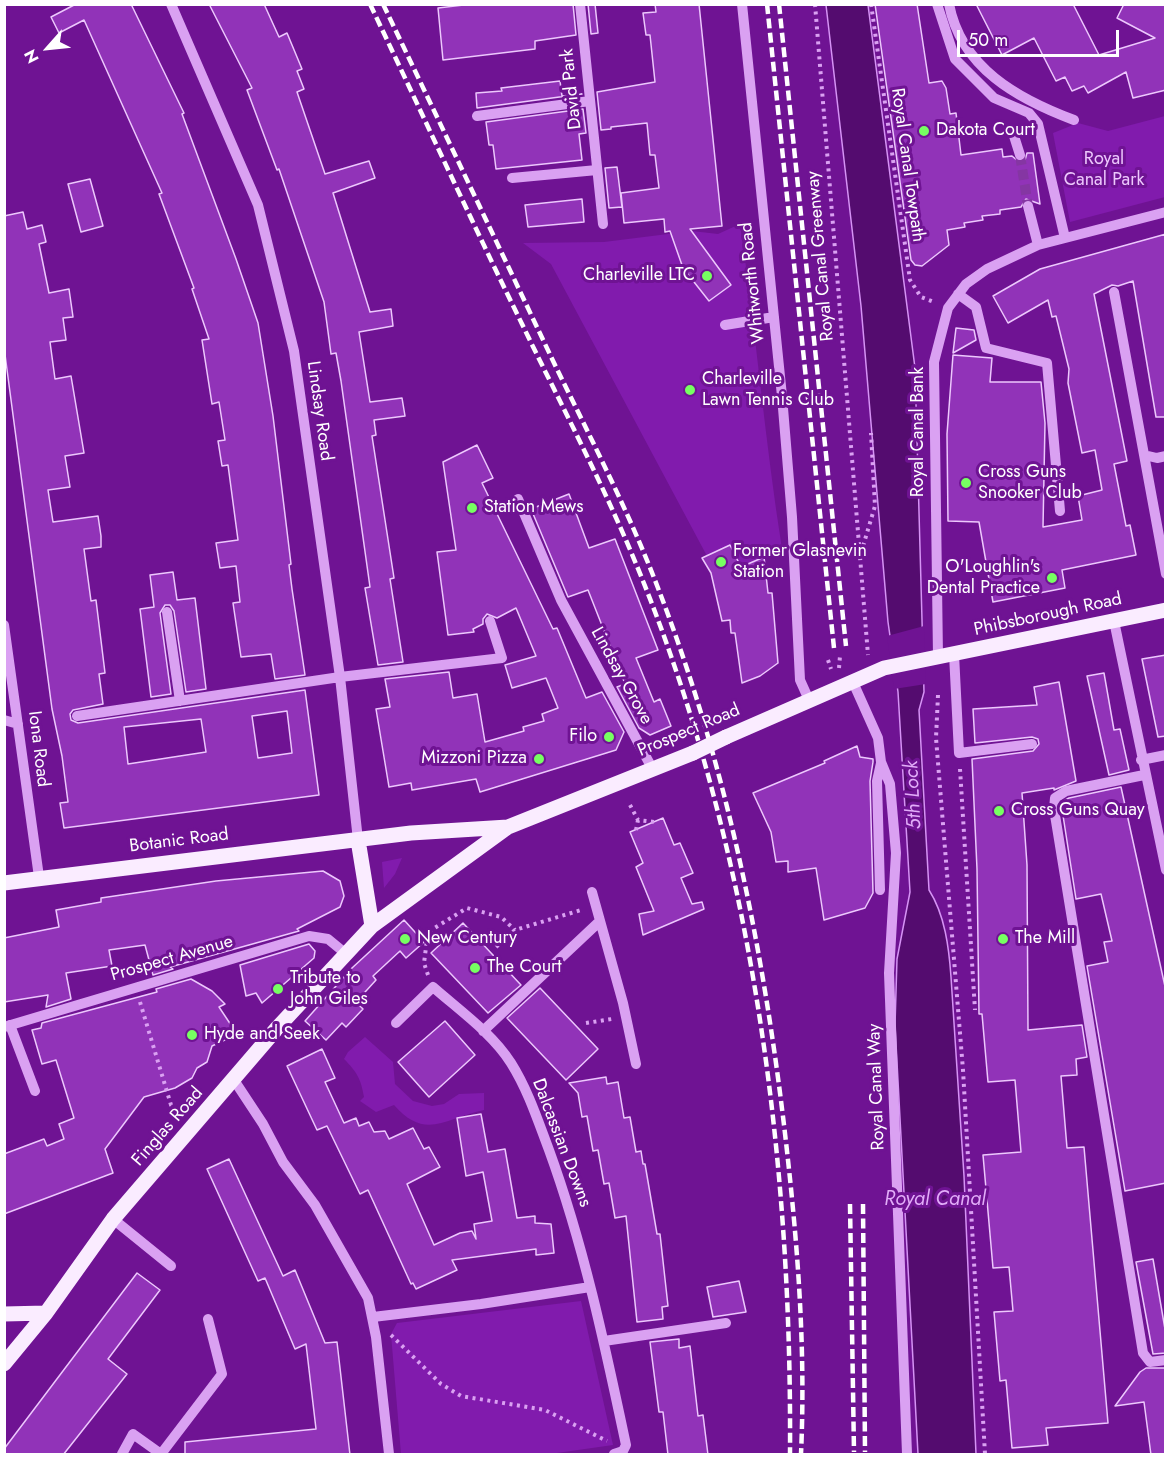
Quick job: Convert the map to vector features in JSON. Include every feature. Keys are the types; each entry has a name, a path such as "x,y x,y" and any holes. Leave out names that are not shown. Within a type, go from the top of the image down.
{"main road":[{"name":"Phibsborough Road","path":"884,668 1166,610"},
{"name":"Prospect Road","path":"372,926 508,826 693,753 852,680 884,668"},
{"name":"Prospect Road","path":"358,840 508,826"},
{"name":"Botanic Road","path":"4,883 358,840"},
{"path":"358,840 372,926"},
{"name":"Finglas Road","path":"4,1364 46,1313 113,1220 345,953 372,926"},
{"path":"4,1314 46,1313"}],"street":[{"name":"Lindsay Road","path":"171,4 258,205 294,351 340,677 358,840"},
{"name":"David Park","path":"580,4 603,224"},
{"name":"Whitworth Road","path":"742,4 792,517 800,680 809,700"},
{"path":"937,4 955,59 994,98 1029,113 1038,124 1065,238"},
{"path":"949,4 952,19 961,38 984,70 1000,85 1074,120"},
{"path":"477,116 590,101"},
{"path":"1014,136 1020,154"},
{"path":"512,178 597,170"},
{"path":"1028,206 1038,245"},
{"name":"Royal Canal Bank","path":"938,657 934,362 948,308 966,284 987,269 1038,245 1166,212"},
{"path":"1114,292 1166,574"},
{"path":"958,294 976,307 986,348 1047,363 1060,511"},
{"path":"725,325 774,317"},
{"path":"1144,455 1157,458 1166,456"},
{"name":"Lindsay Grove","path":"518,499 561,600 652,768"},
{"path":"167,612 180,701"},
{"path":"77,716 340,677 502,658 490,621"},
{"path":"1114,621 1144,775 1166,870"},
{"name":"Iona Road","path":"4,625 39,877"},
{"path":"954,654 959,753 1032,744"},
{"name":"Royal Canal Way","path":"852,680 878,738 881,762 890,784 896,853 889,973 907,1455"},
{"path":"4,720 18,724"},
{"path":"1141,760 1166,755"},
{"path":"880,890 877,781 881,762"},
{"path":"1144,775 1066,791 1055,798 1054,810 1143,1353 1150,1362 1166,1360"},
{"path":"592,892 626,1017 636,1064"},
{"path":"483,1031 600,921"},
{"name":"Prospect Avenue","path":"7,1026 309,936 328,939 345,953"},
{"path":"396,1023 433,987"},
{"name":"Dalcassian Downs","path":"433,987 483,1031 510,1062 529,1097 567,1199 604,1341 626,1445 619,1453"},
{"path":"7,1026 35,1091"},
{"path":"234,1080 263,1124 283,1162 315,1205 363,1288 374,1317 388,1455"},
{"path":"113,1220 171,1266"},
{"path":"374,1317 590,1287"},
{"path":"122,1455 133,1434 161,1454 222,1374 208,1319"},
{"path":"604,1341 726,1323"}],"path":[{"name":"Royal Canal Greenway","path":"815,4 868,656"},
{"name":"Royal Canal Towpath","path":"871,4 910,280 921,297 948,308"},
{"path":"860,554 875,506 871,433"},
{"path":"828,660 831,669"},
{"path":"939,692 936,738 963,1070 985,1455"},
{"path":"961,778 975,1010"},
{"path":"630,805 638,820 636,830"},
{"path":"638,820 654,822"},
{"path":"495,947 515,930 596,907"},
{"path":"433,987 424,963 428,932 466,908 501,916 515,930"},
{"path":"138,993 171,1105 177,1111"},
{"path":"586,1023 626,1017"},
{"path":"374,1317 441,1384 461,1395 545,1410 619,1453"}],"green space":[{"name":"Royal Canal Park","path":"1165,116 1165,197 1070,222 1053,133 1078,123 1108,131"},
{"name":"Charleville Lawn Tennis Club","path":"740,224 782,549 741,567 707,556 551,264 523,243 604,242 692,231 718,234"},
{"path":"402,858 395,874 384,888 382,862"},
{"path":"365,1037 393,1062 395,1084 413,1101 432,1106 444,1104 459,1094 484,1093 484,1110 426,1125 405,1116 394,1105 376,1112 360,1101 364,1097 360,1080 344,1059 348,1052"},
{"path":"581,1301 613,1445 550,1454 401,1454 391,1334 397,1323"}],"water":[{"path":"826,5 868,5 915,368 924,692 919,710 929,890 939,910 950,966 964,1176 976,1454 918,1454 895,1025 897,959 910,892 898,692 888,622 861,306"}],"pier":[{"path":"924,626 926,684 894,689 887,636"}],"building":[{"path":"76,4 131,4 184,113 182,114 258,323 273,416 291,564 289,565 305,675 275,679 271,654 241,657 233,603 240,602 236,566 220,568 216,543 238,540 228,465 222,466 218,441 225,440 219,402 212,404 202,340 209,339 192,289 194,288 159,194 162,193 84,20 59,33 51,17"},
{"path":"209,4 264,4 279,37 287,33 302,69 297,71 304,89 297,92 325,174 369,161 375,178 333,193 370,312 391,309 393,326 359,332 370,402 402,398 405,416 374,420 376,435 372,436 394,578 390,579 403,662 378,665 365,588 370,587 341,381 336,353 331,354 324,302 279,169 277,170 247,90 252,88"},
{"path":"472,4 573,4 576,35 535,41 535,49 443,60 438,8"},
{"path":"588,4 595,4 598,33 591,34"},
{"path":"655,4 699,4 722,226 690,229 731,285 709,301 683,268 670,231 665,232 664,219 624,223 621,193 659,188 655,155 650,155 647,123 601,130 597,92 655,82 650,35 646,35 643,13 656,12"},
{"name":"Dakota Court","path":"875,4 917,4 929,83 942,81 946,88 950,114 956,113 961,155 1002,149 1003,157 1012,156 1019,162 1025,160 1027,153 1033,153 1040,204 1026,199 1021,207 1000,210 1000,214 982,216 983,220 964,223 965,227 947,230 949,245 922,266 915,265 911,260"},
{"path":"976,4 1073,4 1099,55 1155,38 1117,18 1124,4 1166,4 1166,90 1133,98 1126,72 1088,93 1084,86 1072,91 1065,77 1056,81 1034,38 1002,55"},
{"path":"560,81 562,96 582,94 477,108 476,93"},
{"path":"583,109 586,133 579,134 582,160 496,169 493,145 489,145 486,122"},
{"path":"617,167 622,207 609,208 605,168"},
{"path":"90,179 103,226 81,232 68,184"},
{"path":"582,199 584,222 528,227 525,205"},
{"path":"23,212 27,229 42,225 46,242 39,244 49,293 69,289 73,317 63,318 66,340 50,342 55,379 71,376 84,453 65,456 70,487 48,490 53,522 98,516 101,547 84,549 91,601 96,600 105,673 99,674 103,704 73,710 70,714 71,720 78,723 305,690 319,795 64,828 60,803 68,802 62,756 52,709 4,347 4,216","holes":["287,711 292,753 258,758 252,716","201,719 206,752 128,764 124,727"]},
{"path":"1166,234 1166,417 1156,417 1133,281 1118,286 1112,285 1094,294 1127,461 1114,464 1126,526 1130,525 1136,555 1062,570 1065,588 993,602 979,522 948,521 947,434 953,355 992,358 990,382 1041,382 1045,423 1043,527 1082,520 1078,496 1102,490 1095,450 1082,453 1068,383 1069,369 1056,316 1052,317 1048,300 1008,323 993,296 1040,269"},
{"path":"956,328 974,330 976,340 953,353"},
{"path":"477,445 493,478 482,483 553,629 557,628 586,698 602,692 624,732 616,750 480,792 476,779 412,790 411,783 389,787 376,709 390,707 385,679 449,672 453,698 477,694 485,742 524,731 523,727 544,721 542,714 558,708 546,678 512,688 505,665 536,656 516,608 497,618 487,614 483,619 483,624 473,629 474,632 448,635 437,552 456,550 443,462"},
{"path":"569,494 589,548 615,539 658,650 636,658 654,702 660,699 671,726 650,735 639,728 617,687 625,684 588,590 568,597 531,509"},
{"path":"730,545 741,567 764,557 768,593 772,593 778,663 760,676 742,683 735,633 731,633 730,620 722,621 711,573 702,558"},
{"path":"173,572 177,600 195,598 206,689 186,692 174,611 170,605 165,605 160,613 171,694 151,697 140,609 154,607 150,575"},
{"path":"1166,655 1166,736 1158,737 1142,659"},
{"path":"1104,673 1114,730 1120,729 1129,770 1109,775 1087,676"},
{"path":"1059,682 1076,781 1054,790 1054,788 1022,793 1027,865 1028,1030 1082,1025 1087,1057 1076,1059 1077,1075 1061,1076 1067,1148 1084,1147 1108,1423 1046,1428 1048,1445 1012,1448 1006,1380 1000,1381 994,1312 1013,1311 1009,1267 993,1268 983,1155 1021,1152 1015,1080 988,1082 982,1014 979,1014 977,869 972,759 1033,751 1039,744 1038,739 1032,737 975,743 973,709 1037,705 1034,687"},
{"path":"857,746 860,757 873,759 870,781 873,893 865,908 824,920 816,868 788,872 788,861 776,862 771,832 753,793 825,763 824,761"},
{"path":"1121,787 1166,991 1166,1183 1125,1191 1087,966 1108,962 1104,942 1112,941 1101,894 1076,899 1062,809 1062,802 1069,798"},
{"path":"663,818 674,845 680,843 693,873 681,878 692,904 702,902 704,909 643,935 639,914 654,911 636,867 643,863 630,832"},
{"path":"323,871 340,881 344,896 340,907 297,929 299,931 170,967 173,969 153,975 145,945 109,950 112,966 66,973 71,999 46,1007 48,995 4,1002 4,938 59,927 56,910 101,902 101,898 216,881"},
{"path":"404,920 424,942 406,958 400,951 373,976 376,980 356,1002 363,1009 346,1027 342,1023 326,1040 305,1021 352,968"},
{"name":"The Court","path":"463,923 521,985 488,1013 431,953"},
{"path":"309,944 315,951 314,958 262,1003 256,993 246,996 240,965"},
{"path":"191,979 212,991 225,1004 219,1007 231,1025 229,1038 212,1046 207,1062 197,1068 192,1078 175,1088 144,1097 105,1149 113,1173 4,1214 4,1154 44,1139 47,1146 64,1139 59,1124 74,1118 56,1060 42,1064 32,1030 41,1028 42,1023 157,992 156,989"},
{"path":"540,988 598,1049 566,1080 507,1018"},
{"path":"445,1021 475,1055 429,1097 398,1062"},
{"path":"322,1049 335,1078 325,1082 344,1123 356,1118 359,1126 369,1122 374,1132 385,1131 389,1139 413,1128 424,1149 429,1147 440,1167 407,1184 434,1245 460,1233 472,1231 476,1239 474,1224 492,1221 483,1172 466,1176 457,1118 481,1114 488,1152 505,1149 517,1218 535,1216 535,1223 551,1224 554,1253 536,1255 536,1249 452,1260 457,1270 416,1289 413,1283 411,1284 368,1190 360,1194 327,1126 317,1130 287,1066"},
{"path":"606,1077 607,1084 618,1082 624,1118 630,1117 636,1152 641,1151 643,1164 645,1164 657,1234 660,1234 668,1306 662,1307 663,1319 637,1322 626,1216 615,1218 609,1183 604,1184 598,1150 593,1151 587,1116 582,1117 578,1093 569,1083"},
{"path":"229,1159 283,1276 295,1270 325,1343 337,1342 350,1455 185,1455 185,1442 316,1429 306,1344 295,1349 265,1278 258,1281 207,1169"},
{"path":"1153,1259 1166,1335 1166,1353 1153,1354 1136,1262"},
{"path":"137,1273 160,1290 108,1359 127,1374 63,1455 4,1455 4,1449"},
{"path":"739,1281 746,1312 713,1317 707,1287"},
{"path":"679,1339 679,1348 690,1346 698,1416 703,1415 708,1455 668,1455 663,1412 659,1412 650,1342"},
{"path":"1146,1368 1166,1368 1166,1455 1151,1455 1144,1402 1115,1406 1140,1372"}],"tunnel":[{"path":"1020,155 1028,206"}],"railway":[{"path":"370,4 629,548 681,685 713,792 738,901 758,1010 773,1121 783,1232 789,1343 790,1454"},
{"path":"383,4 635,532 682,653 703,719 738,852 775,1056 789,1166 799,1290 802,1372 801,1454"},
{"path":"767,4 834,648"},
{"path":"779,4 846,646"},
{"path":"850,1204 854,1452"},
{"path":"863,1204 865,1452"}],"place":[{"name":"Dakota Court","path":"924,131"},
{"name":"Charleville LTC","path":"707,276"},
{"name":"Charleville Lawn Tennis Club","path":"690,390"},
{"name":"Cross Guns Snooker Club","path":"966,483"},
{"name":"Station Mews","path":"472,508"},
{"name":"Former Glasnevin Station","path":"721,562"},
{"name":"O'Loughlin's Dental Practice","path":"1052,578"},
{"name":"Filo","path":"609,737"},
{"name":"Mizzoni Pizza","path":"539,759"},
{"name":"Cross Guns Quay","path":"999,811"},
{"name":"New Century","path":"405,939"},
{"name":"The Mill","path":"1003,939"},
{"name":"The Court","path":"475,968"},
{"name":"Tribute to John Giles","path":"278,989"},
{"name":"Hyde and Seek","path":"192,1035"}],"water label":[{"name":"5th Lock","path":"914,795"},
{"name":"Royal Canal","path":"935,1200"}]}
